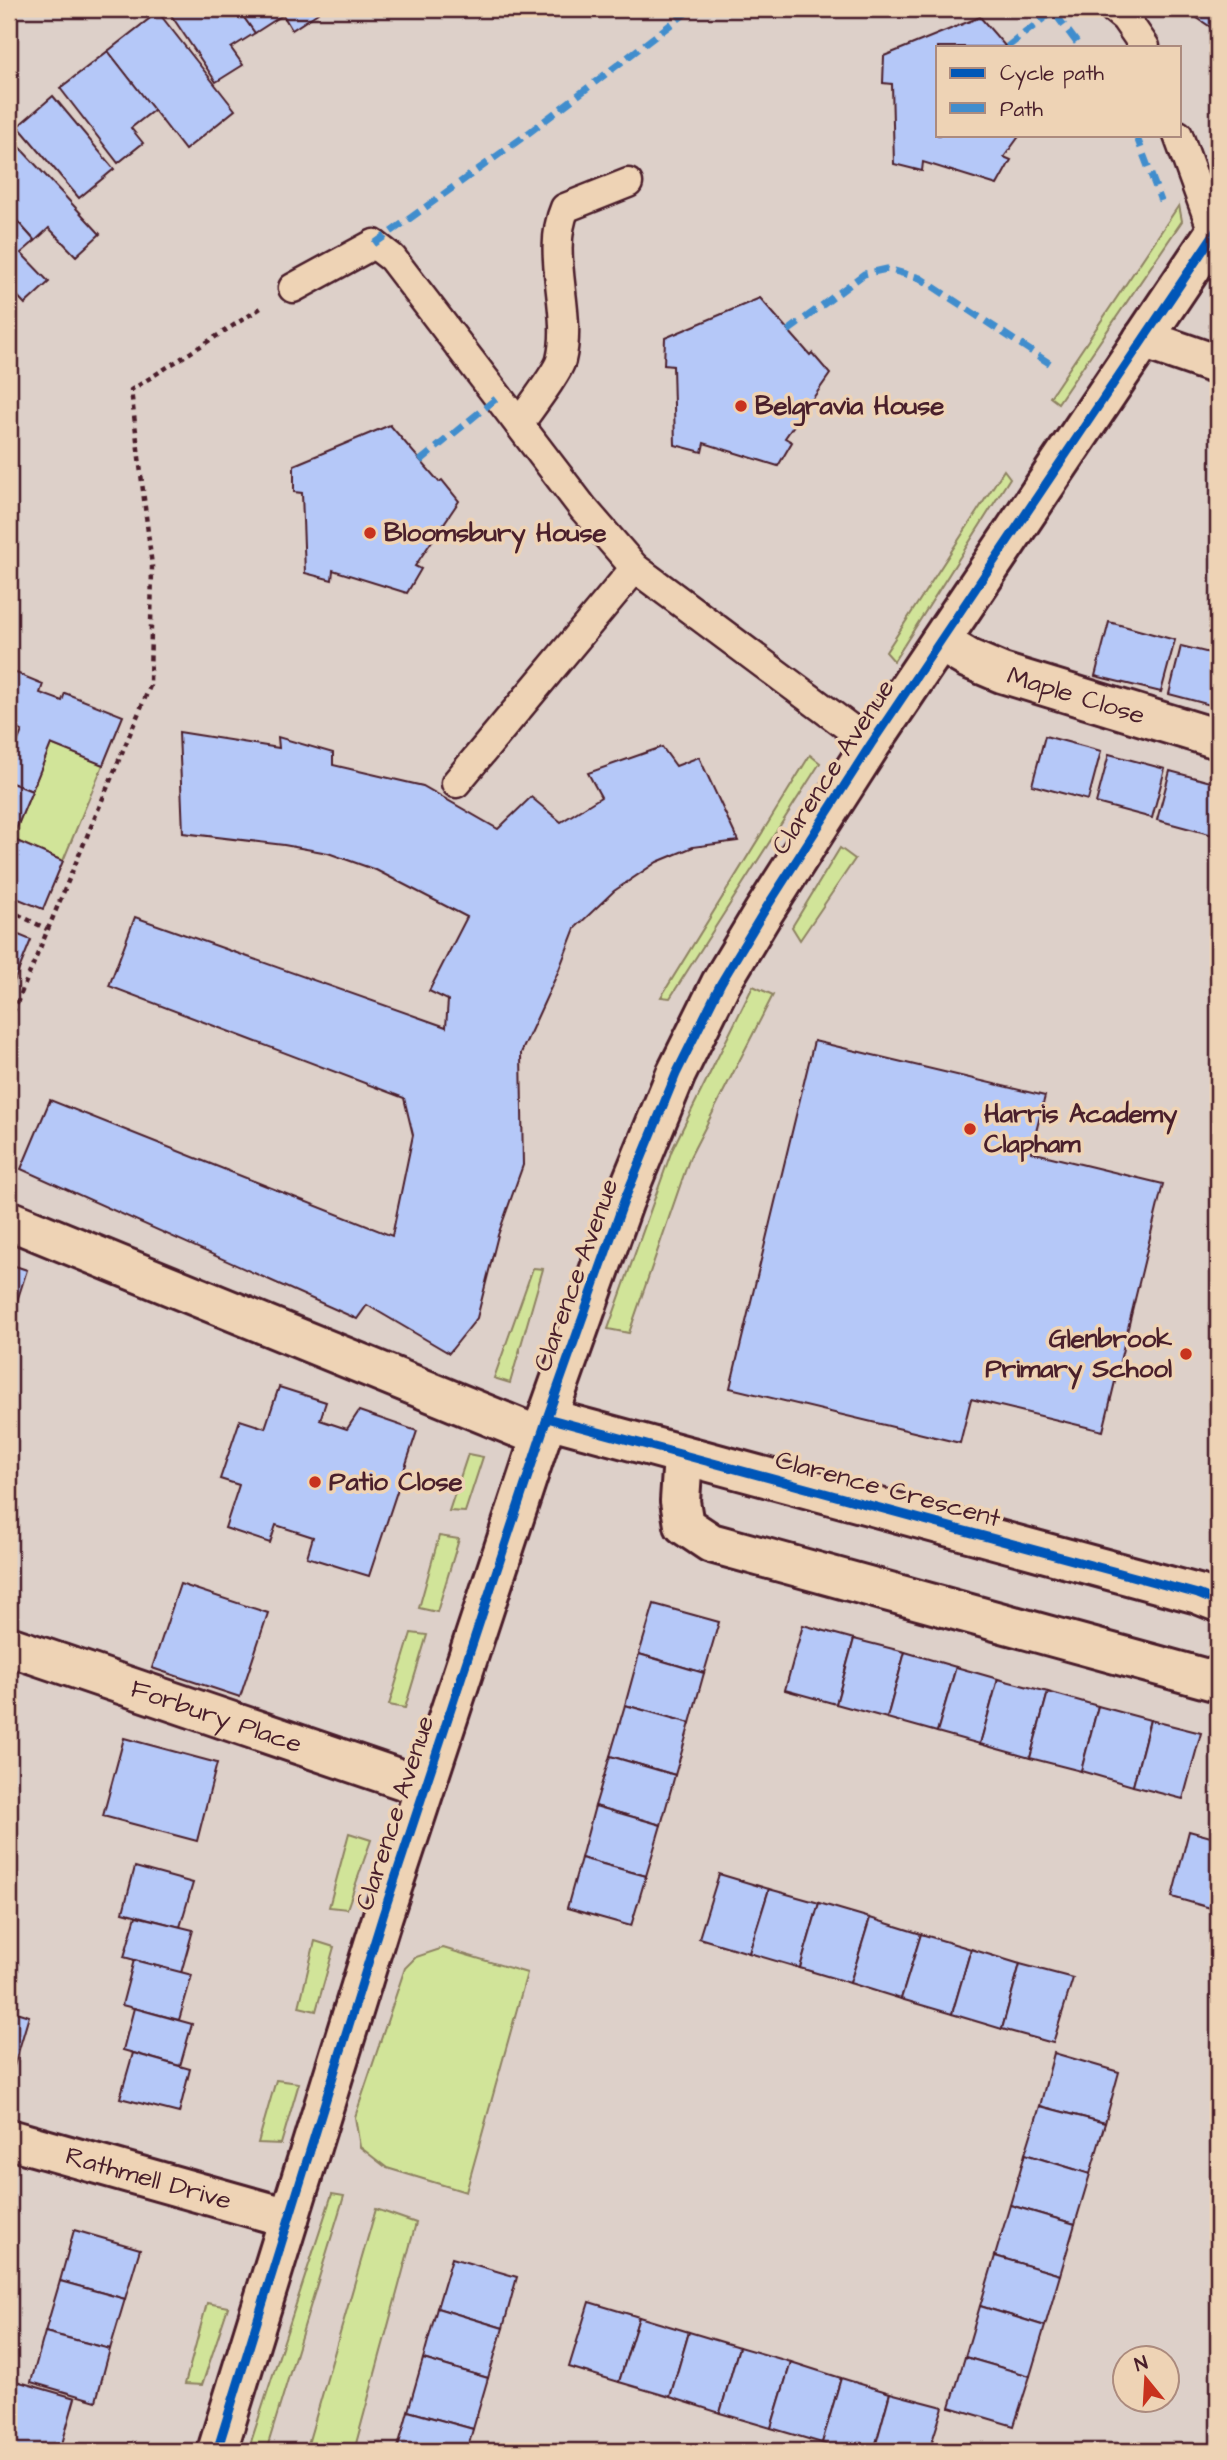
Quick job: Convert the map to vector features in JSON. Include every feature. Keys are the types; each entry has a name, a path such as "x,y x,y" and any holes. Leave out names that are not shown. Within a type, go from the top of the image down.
{"street":[{"name":"Clarence Avenue","path":"217,2451 424,1787 544,1427 624,1201 698,1028 763,913 871,744 1216,231"},
{"path":"1143,339 1218,365"},
{"name":"Maple Close","path":"940,642 969,659 1002,673 1218,739"},
{"path":"9,1220 544,1427"},
{"name":"Clarence Crescent","path":"544,1427 683,1456 1198,1594 1218,1602"},
{"path":"683,1456 680,1501 684,1525 711,1543 1218,1682"},
{"name":"Forbury Place","path":"9,1646 424,1787"},
{"name":"Rathmell Drive","path":"9,2139 289,2218"}],"lane":[{"path":"1114,9 1125,18 1144,46"},
{"path":"1178,136 1216,231"},
{"path":"519,424 561,362 563,324 558,226 565,208 628,183"},
{"path":"293,288 374,244 392,258 583,508 635,568 871,744"},
{"path":"456,783 635,568"}],"path":[{"path":"9,1022 150,686 152,566 131,390 293,288"},
{"path":"9,910 47,929"}],"green space":[{"path":"1179,205 1182,221 1058,403 1050,397"},
{"path":"1004,470 1010,478 894,661 886,652"},
{"path":"51,744 103,765 63,861 12,839"},
{"path":"810,755 820,763 670,998 661,997"},
{"path":"840,848 855,859 800,940 792,927"},
{"path":"753,986 773,995 690,1157 629,1333 608,1329 672,1150"},
{"path":"533,1268 543,1269 510,1383 494,1378"},
{"path":"468,1454 483,1457 465,1512 449,1511"},
{"path":"439,1536 459,1539 437,1612 419,1608"},
{"path":"411,1633 427,1635 405,1708 389,1705"},
{"path":"349,1833 371,1840 347,1909 329,1907"},
{"path":"315,1941 334,1947 316,2011 299,2007"},
{"path":"443,1948 527,1973 466,2192 387,2168 360,2147 355,2117 405,1968 416,1957"},
{"path":"276,2080 299,2083 281,2144 258,2143"},
{"path":"332,2194 344,2196 266,2451 248,2451"},
{"path":"376,2209 416,2223 354,2451 306,2451"},
{"path":"207,2303 228,2307 202,2385 185,2384"}],"building":[{"path":"167,9 238,9 255,33 231,48 243,65 216,82"},
{"path":"238,9 316,9 318,13 292,30 283,15 255,33"},
{"path":"1184,9 1218,9 1218,32"},
{"path":"158,12 235,110 185,150 108,51"},
{"path":"980,17 1005,46 936,46 936,136 1019,136 1004,157 1011,160 997,185 923,162 922,171 894,164 892,84 883,83 884,56"},
{"path":"108,51 154,110 131,128 143,143 118,163 60,88"},
{"path":"53,96 114,169 79,198 18,126"},
{"path":"9,136 100,234 76,256 49,228 35,241 9,212"},
{"path":"9,212 35,241 21,253 49,282 25,304 9,287"},
{"name":"Belgravia House","path":"760,298 830,374 785,438 792,442 778,466 704,443 702,452 675,445 673,366 664,365 665,338"},
{"name":"Bloomsbury House","path":"390,425 459,501 415,566 421,569 407,593 333,570 332,580 305,573 302,493 294,492 294,465"},
{"path":"1109,622 1175,640 1161,692 1095,676"},
{"path":"1181,646 1218,655 1218,707 1169,694"},
{"path":"9,670 43,684 40,693 62,701 65,693 123,716 103,765 51,744 32,791 9,782 9,762 22,731 9,726"},
{"path":"179,732 279,748 278,737 333,753 333,765 423,786 498,829 531,797 561,822 601,797 588,773 662,747 676,766 699,757 738,841 693,847 657,862 614,891 575,928 521,1053 523,1165 498,1235 477,1318 449,1353 367,1305 357,1319 21,1169 50,1100 392,1236 413,1135 404,1098 109,986 135,917 446,1027 448,1000 429,991 467,917 376,870 328,853 183,833"},
{"path":"1045,736 1101,751 1088,800 1032,785"},
{"path":"1109,754 1165,769 1152,818 1096,803"},
{"path":"1170,771 1218,784 1218,814 1213,835 1157,820"},
{"path":"9,782 32,791 12,839 63,861 43,909 9,895"},
{"path":"9,931 31,940 11,989 9,988"},
{"path":"814,1041 1045,1096 1031,1152 1163,1184 1103,1431 971,1399 960,1443 730,1388"},
{"path":"9,1264 27,1270 9,1326"},
{"name":"Patio Close","path":"279,1387 326,1402 320,1420 347,1429 359,1411 417,1431 369,1576 307,1557 313,1537 276,1525 270,1543 225,1528 239,1485 220,1479 240,1420 265,1428"},
{"path":"180,1584 268,1613 240,1697 152,1668"},
{"path":"654,1604 719,1622 704,1673 639,1654"},
{"path":"803,1625 854,1639 836,1704 785,1690"},
{"path":"854,1639 905,1652 887,1718 836,1704"},
{"path":"905,1652 956,1667 937,1732 887,1718"},
{"path":"639,1654 704,1673 690,1723 625,1705"},
{"path":"956,1667 998,1679 980,1744 937,1732"},
{"path":"998,1679 1048,1692 1030,1758 980,1744"},
{"path":"1048,1692 1098,1706 1081,1771 1030,1758"},
{"path":"625,1705 690,1723 675,1775 610,1756"},
{"path":"1098,1706 1150,1720 1133,1786 1081,1771"},
{"path":"1150,1720 1201,1733 1183,1799 1133,1786"},
{"path":"124,1738 217,1763 197,1841 103,1816"},
{"path":"610,1756 675,1775 661,1825 595,1806"},
{"path":"595,1806 661,1825 646,1876 581,1858"},
{"path":"1189,1831 1218,1839 1218,1895 1214,1909 1172,1897"},
{"path":"581,1858 646,1876 631,1926 567,1908"},
{"path":"135,1867 193,1883 180,1927 123,1912"},
{"path":"719,1874 769,1889 749,1953 699,1938"},
{"path":"769,1889 819,1903 800,1968 749,1953"},
{"path":"819,1903 870,1918 850,1983 800,1968"},
{"path":"136,1916 193,1930 181,1973 124,1957"},
{"path":"870,1918 921,1934 901,1999 850,1983"},
{"path":"921,1934 971,1949 952,2014 901,1999"},
{"path":"971,1949 1020,1964 1002,2029 952,2014"},
{"path":"134,1960 192,1975 179,2020 122,2005"},
{"path":"1020,1964 1073,1978 1053,2043 1002,2029"},
{"path":"134,2008 192,2024 180,2066 123,2050"},
{"path":"9,2010 29,2016 12,2073 9,2072"},
{"path":"133,2053 190,2069 179,2113 120,2098"},
{"path":"1054,2053 1119,2072 1105,2123 1040,2106"},
{"path":"1040,2106 1105,2123 1090,2174 1025,2154"},
{"path":"1025,2154 1090,2174 1075,2224 1010,2205"},
{"path":"1010,2205 1075,2224 1060,2275 995,2256"},
{"path":"74,2230 140,2249 125,2299 60,2281"},
{"path":"995,2256 1060,2275 1045,2326 980,2306"},
{"path":"452,2258 517,2277 503,2328 437,2308"},
{"path":"60,2281 125,2299 110,2349 45,2332"},
{"path":"589,2302 639,2317 619,2382 569,2367"},
{"path":"980,2306 1045,2326 1030,2376 965,2357"},
{"path":"437,2308 503,2328 488,2378 423,2359"},
{"path":"639,2317 689,2332 670,2397 619,2382"},
{"path":"45,2332 110,2349 96,2401 31,2382"},
{"path":"689,2332 739,2347 720,2413 670,2397"},
{"path":"739,2347 791,2362 771,2428 720,2413"},
{"path":"965,2357 1030,2376 1014,2426 950,2407"},
{"path":"423,2359 488,2378 473,2429 408,2411"},
{"path":"791,2362 841,2378 822,2443 771,2428"},
{"path":"841,2378 890,2393 874,2451 850,2451 822,2443"},
{"path":"9,2379 75,2398 60,2451 9,2451"},
{"path":"890,2393 943,2407 929,2451 874,2451"},
{"path":"408,2411 473,2429 467,2451 397,2451"}],"marked path":[{"path":"374,244 522,138 691,9"},
{"path":"1008,46 1053,11 1079,46"},
{"path":"1136,136 1161,201"},
{"path":"788,331 864,274 887,269 920,278 1052,365"},
{"path":"420,461 498,397"}],"cycle path":[{"path":"217,2451 383,1915 547,1418 624,1201 676,1074 721,983 871,744 1218,228"},
{"path":"547,1418 1198,1594 1218,1602"}],"place":[{"name":"Belgravia House","path":"741,406"},
{"name":"Bloomsbury House","path":"370,533"},
{"name":"Harris Academy Clapham","path":"970,1129"},
{"name":"Glenbrook Primary School","path":"1186,1354"},
{"name":"Patio Close","path":"315,1482"}]}
